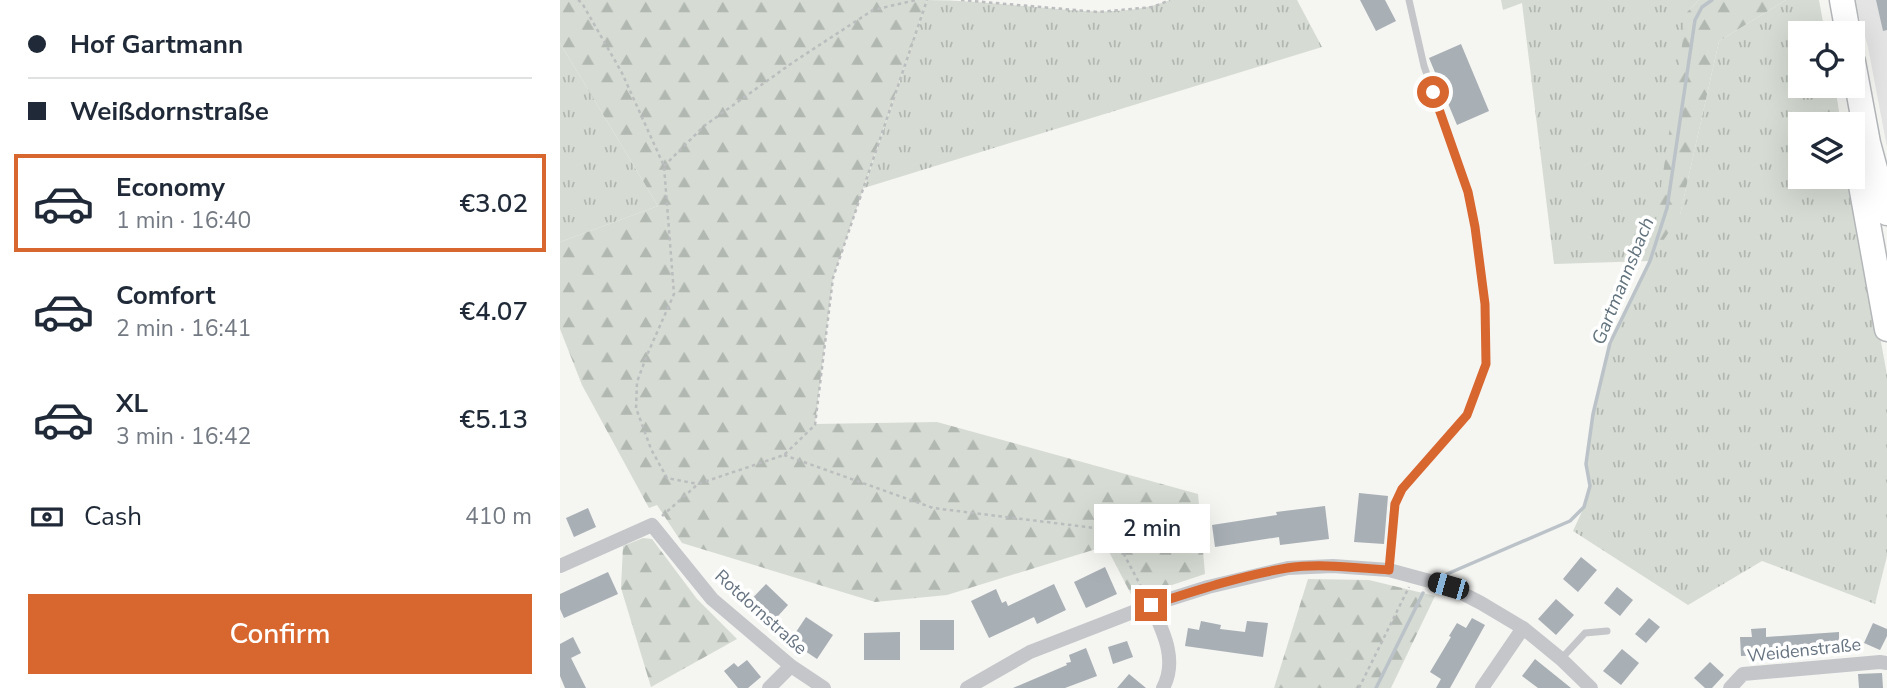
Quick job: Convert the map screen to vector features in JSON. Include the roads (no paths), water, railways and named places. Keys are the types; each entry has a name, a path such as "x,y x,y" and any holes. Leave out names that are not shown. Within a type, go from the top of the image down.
{"highway":[{"path":"1828,0 1832,21"},
{"path":"1842,0 1846,21"},
{"path":"1865,156 1887,214"},
{"path":"1865,165 1887,246"},
{"path":"1865,187 1887,329"}],"street":[{"name":"Rotdornstraße","path":"560,566 652,525 712,599 791,666 824,688"},
{"path":"967,688 1030,652 1151,605 1208,586 1289,568 1333,566 1389,570 1448,586 1522,628 1561,659 1591,688"},
{"path":"1151,605 1167,638 1170,676 1163,688"},
{"path":"1482,688 1522,628"},
{"name":"Weidenstraße","path":"1730,688 1744,674 1887,663"},
{"path":"769,688 791,666"}],"lane":[{"path":"1389,570 1395,504 1402,489 1467,415 1486,364 1485,304 1468,192 1424,66 1409,0"},
{"path":"1561,659 1585,633 1607,631"}],"waterway":[{"name":"Gartmannsbach","path":"1447,574 1570,521 1584,507 1590,486 1586,464 1593,414 1610,343 1650,261 1667,208 1695,20 1702,7 1712,0"},
{"name":"Gartmannsbach","path":"1376,688 1423,593"}]}
